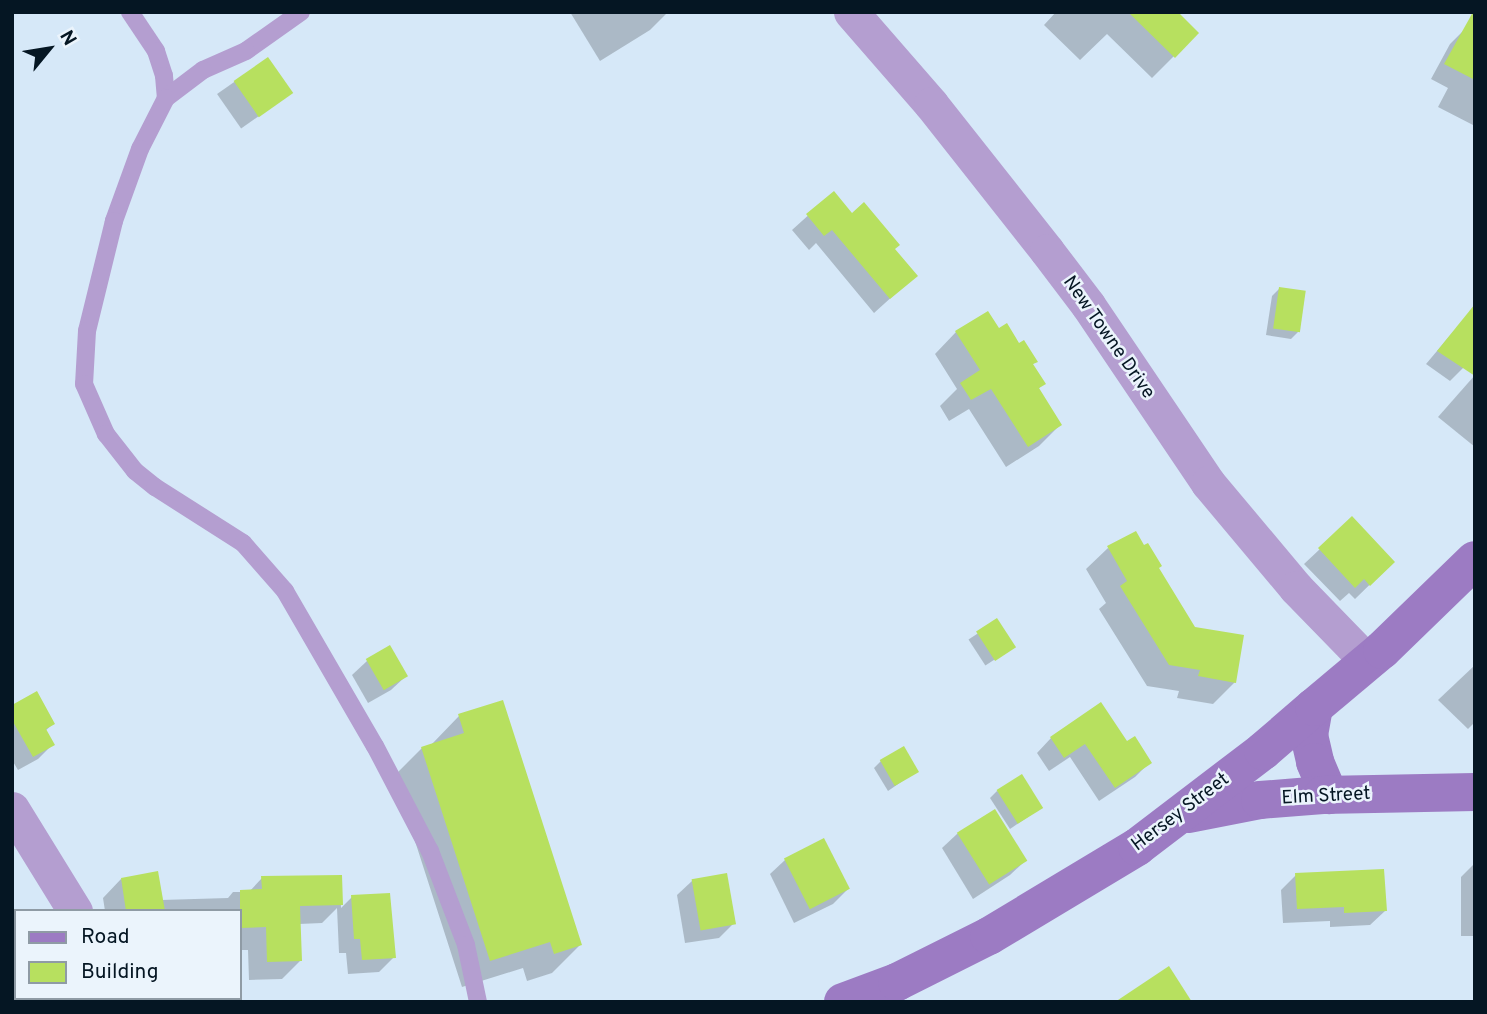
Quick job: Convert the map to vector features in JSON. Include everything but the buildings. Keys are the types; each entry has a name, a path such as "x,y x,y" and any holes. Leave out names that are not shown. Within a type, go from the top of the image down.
{"street":[{"name":"New Towne Drive","path":"851,12 931,104 1055,262 1208,483 1296,588 1368,662"},
{"name":"Hersey Street","path":"843,1002 897,982 989,936 1137,847 1368,662 1475,560"},
{"path":"1314,707 1309,735 1315,762 1329,795"},
{"name":"Elm Street","path":"1179,816 1260,800 1329,795 1475,792"},
{"path":"12,809 74,909"}],"lane":[{"path":"130,12 156,51 164,76 166,99"},
{"path":"301,12 246,51 203,70 166,99 126,185 95,294 84,363 84,384 94,412 118,453 135,471 155,487 243,543 285,591 375,746 429,851 466,945 478,1002"}]}
